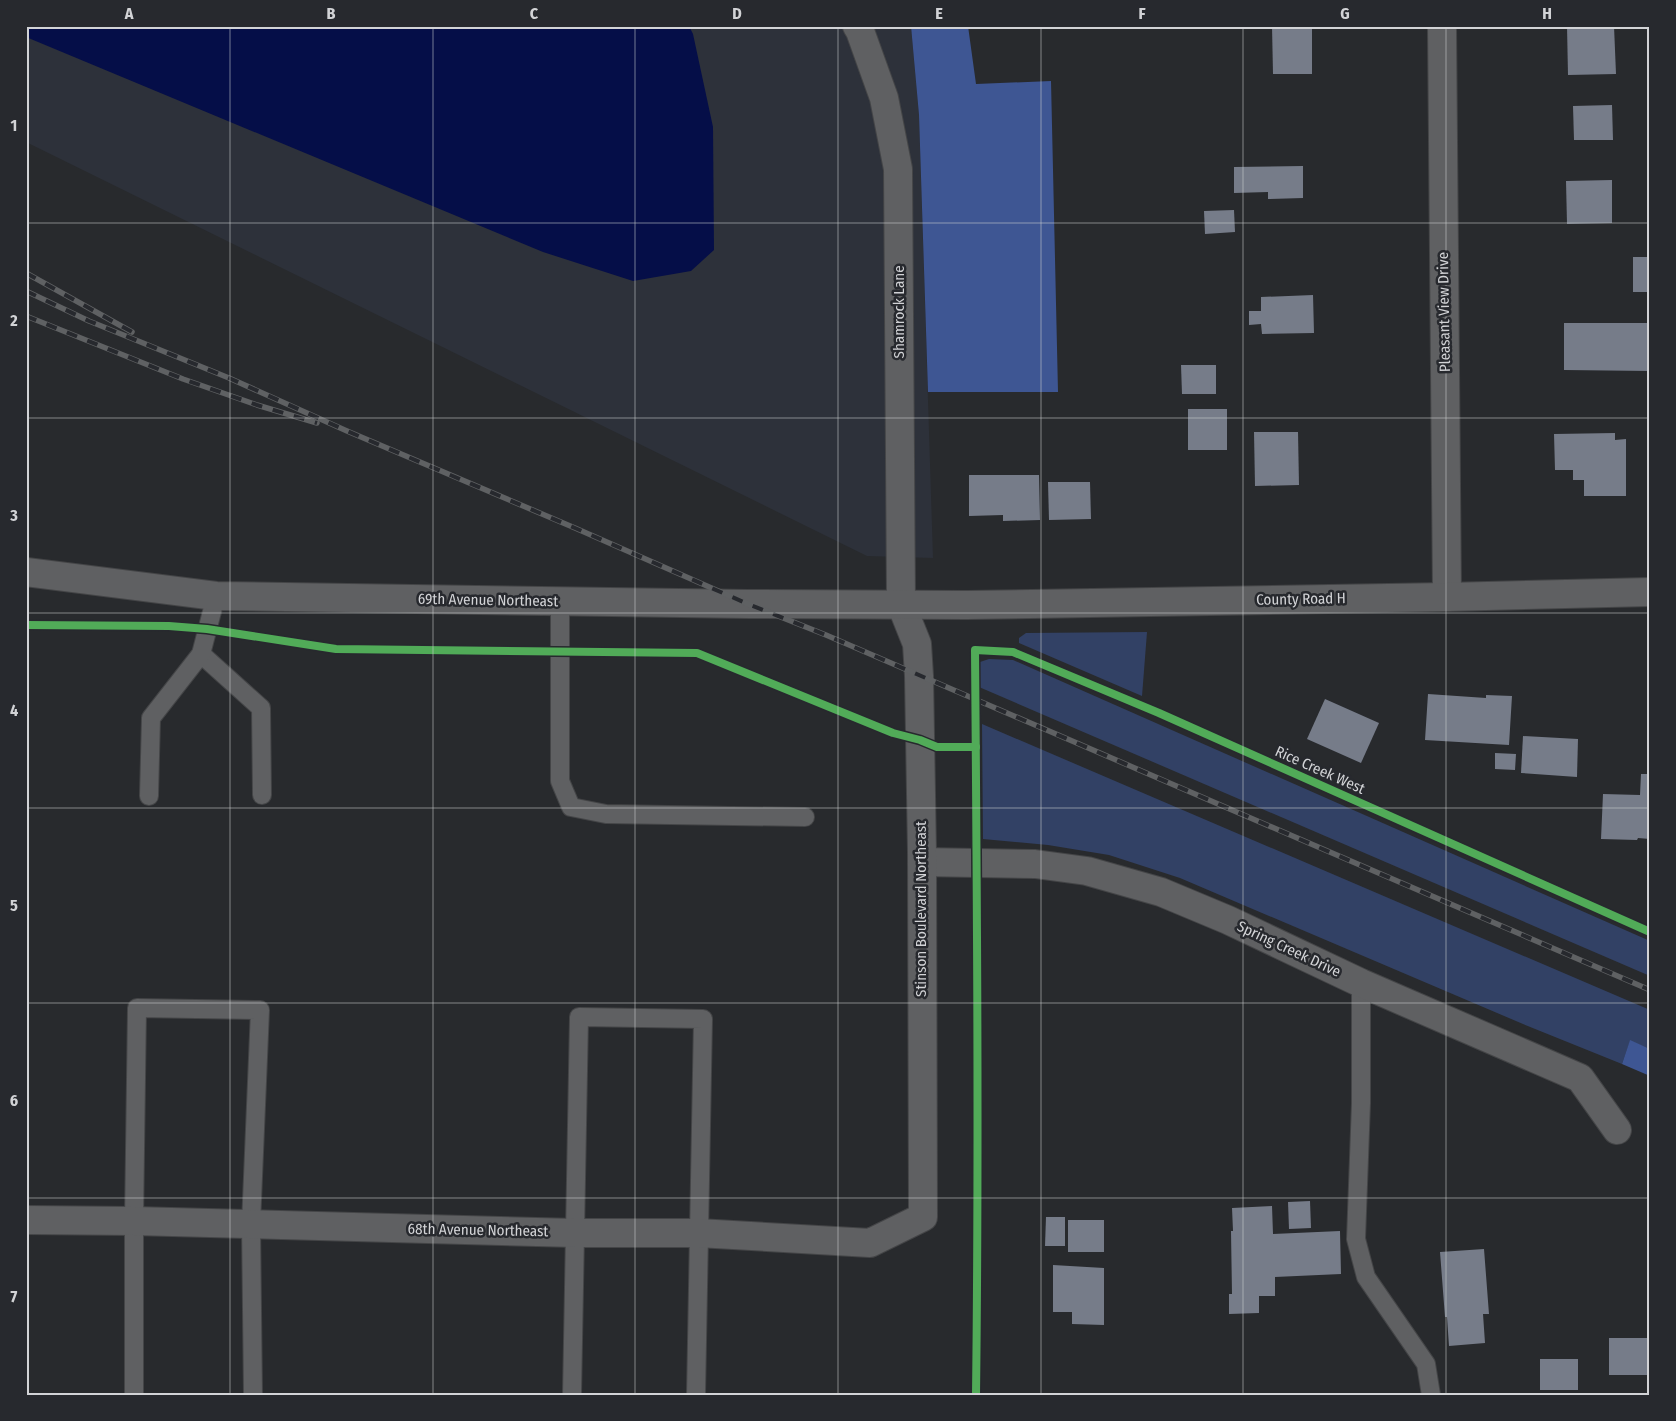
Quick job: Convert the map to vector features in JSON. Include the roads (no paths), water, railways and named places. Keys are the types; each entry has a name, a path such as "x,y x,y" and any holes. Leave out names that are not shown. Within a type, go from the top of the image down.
{"street":[{"name":"Shamrock Lane","path":"857,26 884,98 898,168 901,604"},
{"name":"Pleasant View Drive","path":"1442,26 1447,597"},
{"name":"69th Avenue Northeast","path":"26,572 216,596 952,605"},
{"name":"County Road H","path":"952,605 1650,592"},
{"name":"Stinson Boulevard Northeast","path":"901,604 917,644 922,862 923,1217"},
{"name":"Spring Creek Drive","path":"922,862 1035,864 1087,871 1161,892 1228,920 1361,983 1580,1078 1618,1130"},
{"name":"68th Avenue Northeast","path":"26,1220 134,1221 575,1233 698,1233 870,1243 923,1217"}],"lane":[{"path":"149,796 152,718 201,654 216,596"},
{"path":"560,601 560,781 571,807 606,814 805,817"},
{"path":"201,654 261,708 262,795"},
{"path":"1361,983 1361,1103 1356,1239 1366,1277 1426,1364 1431,1395"},
{"path":"134,1395 137,1008 260,1010 251,1224 253,1395"},
{"path":"572,1395 579,1017 704,1019 696,1395"}],"railway":[{"path":"26,273 132,332"},
{"path":"26,291 89,321 229,378 748,604 826,635 1650,990"},
{"path":"26,316 183,379 257,405 317,423"}]}
